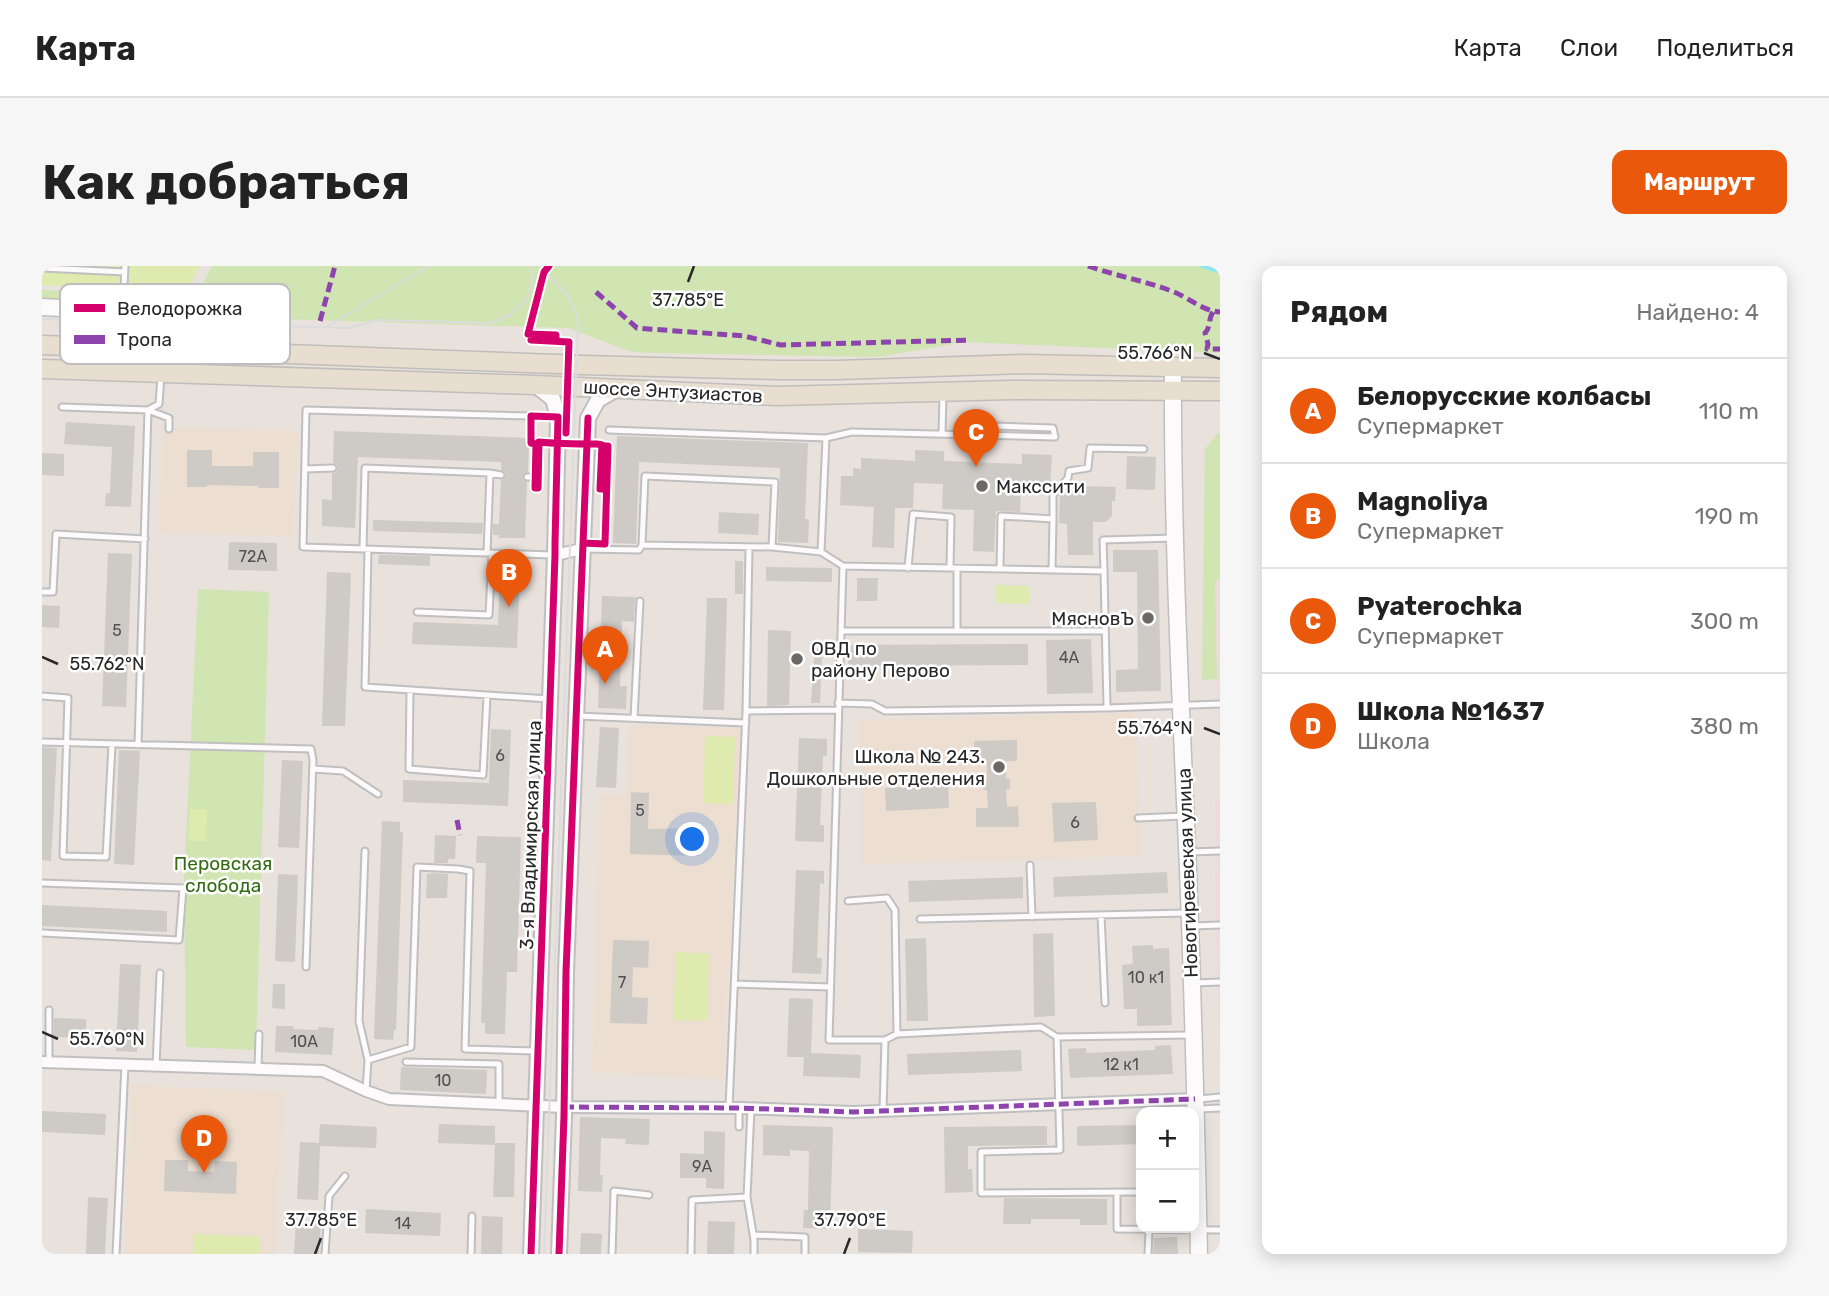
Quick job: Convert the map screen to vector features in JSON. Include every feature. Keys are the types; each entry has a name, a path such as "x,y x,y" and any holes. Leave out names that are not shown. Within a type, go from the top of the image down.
{"main road":[{"path":"42,307 60,308"},
{"name":"шоссе Энтузиастов","path":"42,345 60,346"},
{"name":"шоссе Энтузиастов","path":"290,353 778,370 1022,364 1220,368"},
{"name":"Новогиреевская улица","path":"1173,367 1174,538 1197,1170"},
{"name":"шоссе Энтузиастов","path":"42,369 535,385 777,396 1012,390 1220,391"},
{"name":"Новогиреевская улица","path":"1198,1233 1199,1254"}],"street":[{"name":"3-я Владимирская улица","path":"531,1254 558,417 553,399 535,385"},
{"path":"559,1254 566,982 588,418 598,400 617,389"},
{"path":"555,555 582,549"},
{"path":"45,1062 323,1071 389,1099 564,1107 853,1112 1059,1104 1195,1104"}],"lane":[{"path":"42,268 125,269"},
{"path":"148,410 159,404 161,373"},
{"path":"942,434 943,392"},
{"path":"62,407 148,410 169,418 169,429"},
{"path":"138,745 148,410"},
{"path":"531,416 306,410 303,547 555,555"},
{"path":"609,430 826,438 852,432 1055,438 1053,428 960,425 959,435"},
{"path":"821,552 826,438"},
{"path":"1052,570 1053,495 1068,478 1069,471 1088,468 1090,448 1144,449"},
{"path":"305,469 333,468"},
{"path":"365,468 365,687 550,699"},
{"path":"357,469 501,475"},
{"path":"417,612 489,615 490,473"},
{"path":"582,549 639,550 642,545 645,476 775,482 772,547"},
{"path":"908,568 913,514 951,517 950,568"},
{"path":"1000,569 1001,516 1053,519"},
{"path":"42,592 53,592 56,534 145,539"},
{"path":"1107,708 1103,540 1174,538"},
{"path":"642,545 772,547 821,552 843,566 1104,572"},
{"path":"739,1127 734,1108 734,984 746,723 748,547"},
{"path":"843,566 829,1040 885,1040 897,1034 1041,1027 1057,1037 1193,1035"},
{"path":"957,569 957,631"},
{"path":"634,718 640,601"},
{"path":"841,631 1105,631"},
{"path":"410,690 409,768 483,775 487,696"},
{"path":"42,696 68,698 63,856 106,857 111,745"},
{"path":"746,711 872,704 886,711 1220,704"},
{"path":"576,716 686,723 746,723"},
{"path":"42,742 311,749 313,769 306,967"},
{"path":"313,769 344,771 378,794"},
{"path":"1138,818 1186,816"},
{"path":"365,851 359,1021 368,1060 366,1091"},
{"path":"1187,852 1220,851"},
{"path":"1030,865 1032,917"},
{"path":"368,1060 411,1047 417,867 470,871 465,1049 538,1051"},
{"path":"42,883 183,888 179,940 42,933"},
{"path":"848,901 887,898 895,911 897,1034"},
{"path":"1101,915 1105,1003"},
{"path":"920,919 1101,915 1189,919 1218,925"},
{"path":"156,1066 160,973"},
{"path":"1191,983 1220,982"},
{"path":"734,984 830,987"},
{"path":"45,1062 49,1010"},
{"path":"258,1069 259,1034"},
{"path":"1057,1037 1060,1150 981,1152 981,1193 1136,1192"},
{"path":"883,1111 885,1040"},
{"path":"406,1062 499,1064 499,1104"},
{"path":"116,1254 125,1065"},
{"path":"1195,1104 1220,1097"},
{"path":"1195,1104 1220,1108"},
{"path":"751,1109 747,1197 754,1254"},
{"path":"326,1254 329,1196 345,1176"},
{"path":"612,1254 614,1191 649,1195"},
{"path":"1117,1192 1117,1229 1136,1230"},
{"path":"691,1254 692,1200 747,1197"},
{"path":"471,1254 472,1216"},
{"path":"1199,1230 1220,1230"},
{"path":"1148,1254 1149,1233"},
{"path":"753,1235 805,1237 805,1254"}],"shaded area":[{"path":"163,428 298,431 294,536 159,533"},
{"path":"1211,460 1220,460 1220,753 1217,684"},
{"name":"Школа № 243. Дошкольные отделения","path":"1136,713 1139,856 862,864 860,720"},
{"path":"631,725 740,728 723,1079 592,1072 601,795 626,796"},
{"path":"1215,800 1220,800 1220,1064 1215,873 1218,873"},
{"path":"131,1085 284,1092 274,1254 125,1254"}],"green space":[{"path":"42,266 200,266 191,284 42,285"},
{"path":"212,266 1220,266 1220,353 965,342 877,357 649,353 629,351 568,328 290,319 290,284 203,284"},
{"path":"42,290 60,291 60,301 42,300"},
{"path":"1218,433 1220,578 1215,583 1217,679 1202,680 1205,449"},
{"path":"996,585 1030,586 1030,604 996,603"},
{"name":"Перовская слобода","path":"198,589 269,592 256,1050 186,1047 184,880"},
{"path":"705,736 735,737 733,804 703,803"},
{"path":"190,809 207,809 206,841 189,841"},
{"path":"676,952 709,954 707,1021 673,1020"},
{"path":"194,1234 260,1237 259,1254 193,1254"}],"building":[{"path":"66,422 135,426 131,507 105,506 106,493 110,493 112,447 64,444"},
{"path":"334,431 529,438 528,472 522,476 527,482 525,538 499,538 499,535 493,535 493,524 499,524 501,480 506,475 501,470 501,462 358,457 355,528 322,526 322,499 332,500 332,473 338,468 333,463"},
{"path":"617,436 808,443 805,519 809,519 808,543 778,542 780,468 639,462 636,544 613,543"},
{"path":"187,450 212,450 212,466 253,466 253,452 279,452 279,488 207,485 187,487"},
{"path":"915,450 944,451 944,461 1022,464 1022,454 1052,455 1050,488 1021,487 1020,512 996,511 994,552 973,551 974,510 942,509 943,484 914,483 913,508 895,508 894,548 872,547 874,507 840,505 841,476 853,476 853,468 861,469 861,458 915,461"},
{"path":"42,453 64,454 64,476 42,475"},
{"path":"1127,456 1156,457 1155,490 1126,489"},
{"path":"1080,486 1116,487 1112,516 1106,522 1093,522 1093,555 1068,555 1067,524 1059,523 1060,495 1063,492 1074,492"},
{"path":"719,512 759,514 758,535 718,533"},
{"path":"373,520 483,523 482,534 373,531"},
{"path":"229,542 277,543 277,571 228,570"},
{"path":"1113,550 1158,550 1161,691 1116,692 1116,670 1138,669 1137,572 1113,572"},
{"path":"108,553 132,554 126,707 102,706"},
{"path":"379,555 430,556 430,566 378,564"},
{"path":"735,561 743,561 743,594 735,594"},
{"path":"766,567 832,568 832,582 766,581"},
{"path":"500,571 520,572 517,648 412,644 413,622 498,625"},
{"path":"327,572 351,573 345,726 322,726"},
{"path":"857,578 878,578 877,601 857,601"},
{"path":"602,596 637,597 634,622 622,621 620,686 627,686 626,709 598,708"},
{"path":"707,598 727,598 724,710 703,710"},
{"path":"42,605 60,606 59,628 42,627"},
{"path":"768,630 791,631 789,705 767,706"},
{"path":"1091,639 1093,693 1047,694 1046,640"},
{"path":"1028,644 1028,665 848,666 848,645"},
{"path":"815,648 822,649 820,703 811,703"},
{"path":"600,727 619,728 616,788 596,787"},
{"path":"491,729 511,730 508,806 403,802 403,780 489,783"},
{"path":"799,738 827,739 827,756 823,756 820,825 824,825 824,842 795,841"},
{"path":"1017,740 1017,761 1006,761 1006,779 1010,779 1010,789 1006,789 1007,807 1018,806 1019,827 976,827 976,808 988,808 987,790 983,790 983,779 987,779 987,762 975,762 974,741"},
{"path":"42,747 57,748 51,861 42,860"},
{"path":"119,750 140,751 134,865 114,864"},
{"path":"282,760 303,761 299,848 278,847"},
{"path":"948,785 949,808 886,811 885,788"},
{"path":"631,792 649,793 648,829 700,828 699,856 630,854"},
{"path":"1096,802 1098,840 1054,842 1052,803"},
{"path":"382,821 400,822 400,832 403,832 396,1030 393,1040 374,1039"},
{"path":"435,835 456,836 455,859 448,859 448,863 434,863"},
{"path":"477,836 521,837 517,972 507,972 505,1034 485,1034 485,1023 481,1023 486,863 476,863"},
{"path":"796,870 824,871 824,884 820,883 817,958 822,958 821,974 792,973"},
{"path":"1167,872 1168,893 1054,897 1053,877"},
{"path":"278,874 298,875 295,962 275,961"},
{"path":"427,874 448,874 447,898 426,898"},
{"path":"1023,877 1023,898 909,902 908,881"},
{"path":"42,905 167,911 167,932 42,926"},
{"path":"1053,933 1055,1016 1034,1017 1033,934"},
{"path":"926,938 928,1021 907,1021 905,939"},
{"path":"613,940 649,941 648,968 633,967 632,997 648,998 647,1024 610,1023"},
{"path":"1153,945 1153,949 1169,948 1172,1025 1137,1026 1137,1009 1124,1009 1122,965 1133,964 1132,946"},
{"path":"120,964 141,965 137,1052 116,1051"},
{"path":"273,984 285,984 285,1009 272,1008"},
{"path":"789,998 813,999 811,1053 861,1055 860,1078 803,1076 804,1057 787,1057"},
{"path":"54,1018 86,1019 86,1038 54,1037"},
{"path":"276,1026 318,1030 318,1027 334,1028 332,1055 275,1052"},
{"path":"1171,1045 1173,1074 1070,1078 1068,1049 1086,1048 1086,1053 1155,1050 1155,1046"},
{"path":"1021,1050 1022,1071 908,1075 907,1054"},
{"path":"401,1067 487,1070 486,1094 400,1090"},
{"path":"42,1111 106,1114 105,1135 42,1132"},
{"path":"580,1117 650,1119 649,1145 625,1144 626,1139 601,1138 602,1192 578,1191"},
{"path":"320,1124 377,1127 376,1148 320,1146 318,1200 297,1199 300,1142 319,1143"},
{"path":"439,1124 495,1126 495,1145 438,1143"},
{"path":"763,1125 833,1127 830,1229 803,1228 804,1210 808,1210 809,1151 790,1150 790,1156 763,1155"},
{"path":"1136,1125 1136,1144 1077,1146 1077,1126"},
{"path":"1047,1126 1047,1145 968,1146 968,1169 972,1169 973,1192 945,1193 944,1127"},
{"path":"704,1131 725,1132 724,1189 706,1188 706,1178 680,1178 680,1153 704,1154"},
{"path":"495,1143 515,1143 514,1197 493,1197"},
{"path":"165,1160 188,1160 188,1171 214,1172 215,1161 237,1162 236,1194 164,1191"},
{"path":"88,1197 108,1198 105,1254 86,1254"},
{"path":"1004,1198 1107,1199 1107,1225 1080,1225 1080,1219 1031,1219 1031,1224 1003,1224"},
{"path":"366,1209 441,1213 440,1236 365,1233"},
{"path":"482,1216 503,1217 502,1254 481,1254"},
{"path":"708,1221 735,1222 734,1254 707,1254"},
{"path":"296,1222 321,1223 319,1254 294,1254"},
{"path":"858,1229 913,1231 912,1253 858,1252"},
{"path":"581,1233 602,1234 601,1254 580,1254"},
{"path":"1177,1237 1178,1254 1153,1254 1154,1238"}],"waterway":[{"path":"1202,266 1220,272"}],"tram line":[{"path":"328,326 428,266"},
{"path":"290,326 349,328 377,320 491,323 511,314 525,301 533,282 531,266"},
{"path":"538,266 570,300 578,326 544,1254"},
{"path":"42,319 60,320"}],"marked path":[{"path":"320,321 335,266"},
{"path":"1088,266 1163,288 1220,312"},
{"path":"596,292 637,328 744,336 781,345 971,340"},
{"path":"1213,312 1205,333 1207,349 1220,349"},
{"path":"457,820 460,835"},
{"path":"564,1107 853,1112 1195,1099"}],"cycle path":[{"path":"549,266 544,272 528,334 556,335 556,338 532,337 531,340 569,342 566,433"},
{"path":"531,1254 555,555 555,543 558,417 531,416 531,443 536,444 535,488 538,488 539,442 546,443 554,443 561,444 602,445 600,489 603,489 604,446 608,446 605,544 583,543"},
{"path":"559,1254 566,972 588,418"}],"place":[{"name":"Pyaterochka","path":"976,467"},
{"name":"Макссити","path":"982,486"},
{"name":"Magnoliya","path":"509,607"},
{"name":"МясновЪ","path":"1148,618"},
{"name":"ОВД по району Перово","path":"797,659"},
{"name":"Белорусские колбасы","path":"605,684"},
{"name":"Школа № 243. Дошкольные отделения","path":"999,767"},
{"name":"Школа №1637","path":"204,1173"}]}
